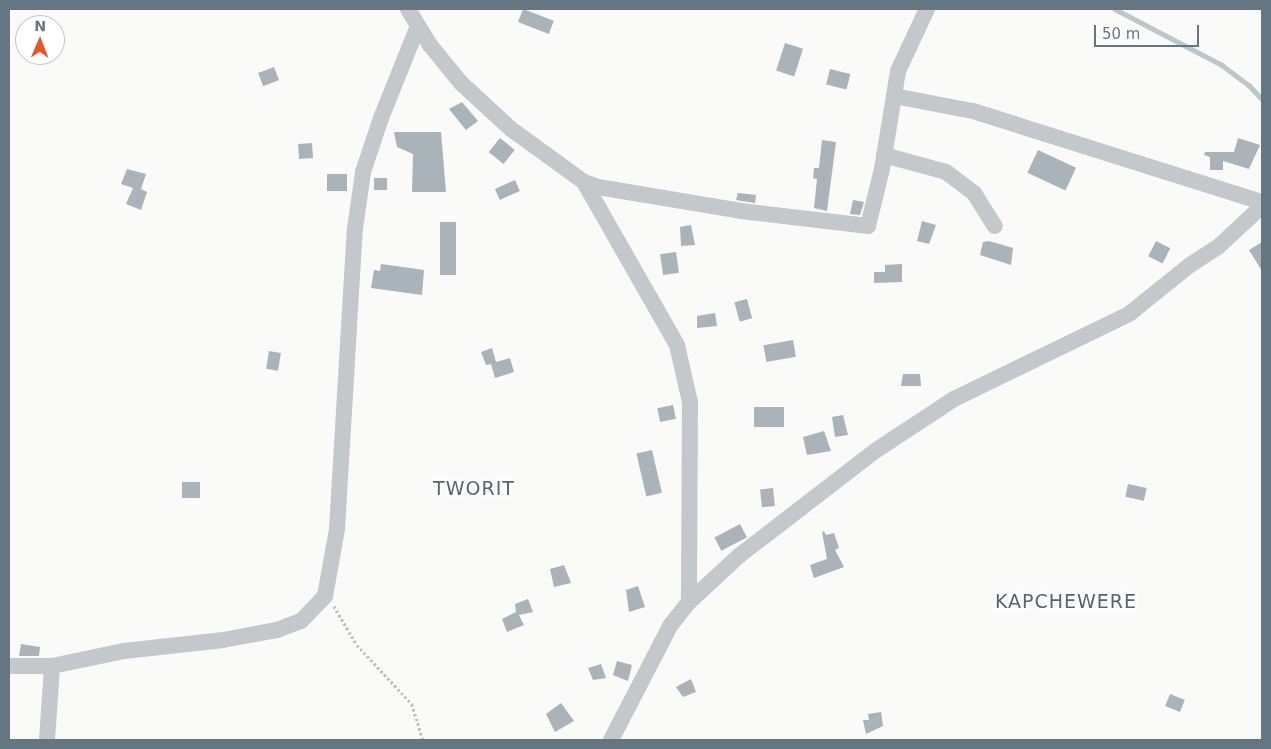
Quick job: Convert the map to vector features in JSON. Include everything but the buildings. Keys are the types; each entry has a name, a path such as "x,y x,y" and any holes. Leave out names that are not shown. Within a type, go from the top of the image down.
{"street":[{"path":"408,9 418,26 461,82 512,128 584,182 598,188 742,211 868,226 884,155 898,71 927,9"},
{"path":"9,666 52,666 124,651 223,640 277,630 300,621 325,596 337,529 355,229 363,172 380,118 418,26"},
{"path":"611,740 656,648 688,602 740,555 907,428 954,399 1129,314 1190,265 1218,247 1262,204 973,111 894,96"},
{"path":"884,155 946,172 974,193 995,226"},
{"path":"584,182 677,345 684,370 690,402 688,602"},
{"path":"47,740 52,666"}],"path":[{"path":"325,596 357,644 412,704 423,740"}],"waterway":[{"path":"1115,9 1222,65 1249,85 1262,99"}],"district":[{"name":"TWORIT","path":"474,489"},
{"name":"KAPCHEWERE","path":"1066,602"}]}
